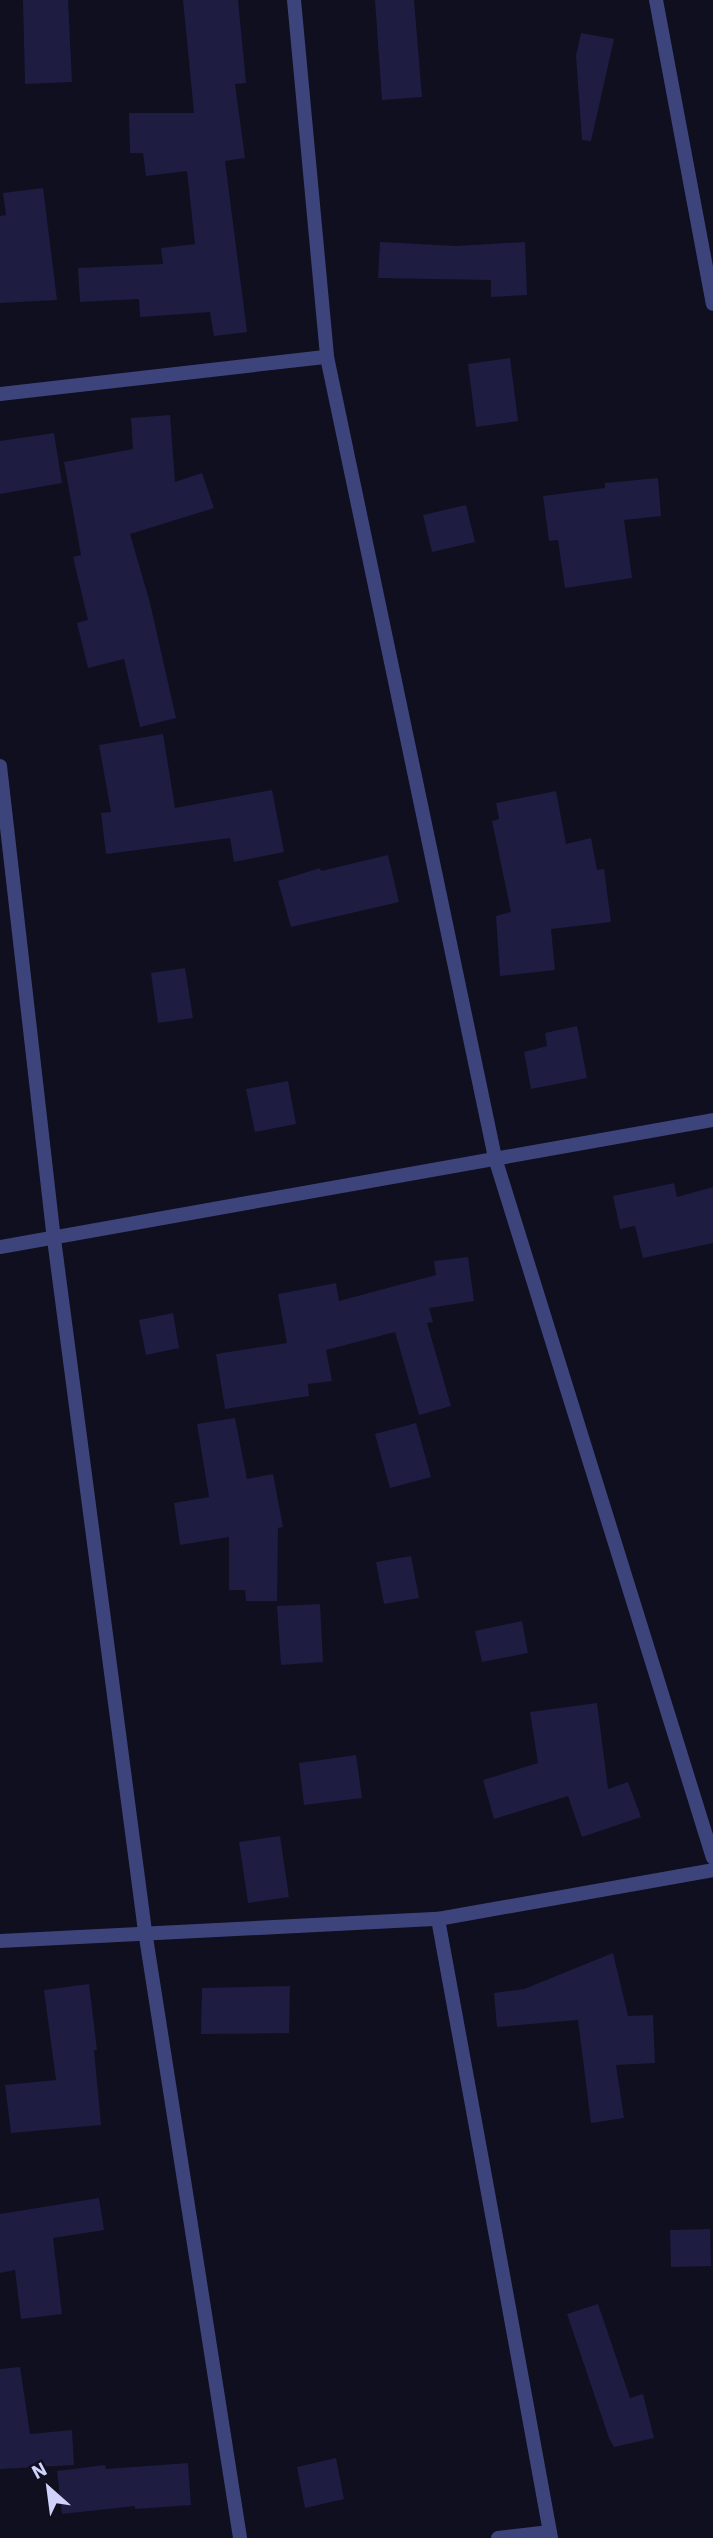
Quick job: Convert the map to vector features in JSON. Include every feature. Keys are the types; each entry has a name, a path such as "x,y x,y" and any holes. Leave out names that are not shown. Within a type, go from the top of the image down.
{"street":[{"path":"294,0 327,358 495,1158 713,1858"},
{"path":"656,0 713,304"},
{"path":"0,394 327,358"},
{"path":"0,766 54,1239 145,1931 240,2538"},
{"path":"0,1247 713,1120"},
{"path":"0,1941 145,1931 438,1919 713,1870"},
{"path":"438,1919 551,2535 498,2538"}],"building":[{"path":"23,0 68,0 72,82 25,84"},
{"path":"183,0 238,0 246,83 235,84 245,158 225,161 247,332 214,336 210,312 140,317 139,299 80,302 78,268 163,264 161,248 195,244 187,171 146,176 143,153 130,153 129,113 194,113"},
{"path":"375,0 414,0 422,97 382,100"},
{"path":"581,33 614,39 591,141 582,140 576,56"},
{"path":"43,188 57,300 0,303 0,216 6,215 3,193"},
{"path":"380,242 456,246 525,242 527,295 491,297 491,280 378,278"},
{"path":"510,358 518,421 476,427 468,364"},
{"path":"170,415 175,482 202,473 214,508 130,534 150,603 176,718 140,727 124,659 88,668 77,623 88,620 73,557 81,555 64,462 133,449 131,418"},
{"path":"54,433 62,483 0,494 0,441"},
{"path":"658,478 661,516 624,520 632,578 565,588 558,540 549,541 543,496 605,488 605,483"},
{"path":"466,505 475,542 432,552 423,515"},
{"path":"163,734 175,808 272,790 284,852 234,862 230,838 106,854 101,813 111,812 99,745"},
{"path":"556,791 566,844 591,838 597,870 604,869 611,922 551,929 555,970 500,976 496,916 511,912 492,821 499,819 496,803"},
{"path":"388,855 399,902 291,927 278,881 320,868 321,871"},
{"path":"185,968 193,1018 158,1023 151,973"},
{"path":"577,1026 587,1078 531,1089 524,1052 547,1046 545,1033"},
{"path":"288,1081 296,1124 255,1132 246,1089"},
{"path":"674,1183 677,1197 713,1187 713,1243 643,1258 635,1226 620,1229 613,1196"},
{"path":"468,1257 474,1301 429,1308 433,1322 427,1323 451,1406 419,1415 395,1332 326,1350 332,1381 308,1384 309,1396 225,1409 216,1354 287,1343 278,1294 336,1283 339,1301 436,1275 434,1261"},
{"path":"173,1313 179,1348 146,1355 139,1320"},
{"path":"235,1418 247,1479 273,1474 283,1527 278,1528 277,1601 246,1601 245,1590 229,1590 229,1537 180,1545 174,1503 209,1497 197,1424"},
{"path":"416,1423 431,1477 390,1488 375,1434"},
{"path":"411,1556 419,1598 384,1604 376,1562"},
{"path":"320,1604 323,1662 281,1665 277,1606"},
{"path":"522,1621 528,1653 482,1662 475,1631"},
{"path":"597,1703 608,1789 628,1782 641,1817 582,1837 568,1796 494,1819 483,1780 538,1763 530,1712"},
{"path":"356,1755 362,1798 304,1805 299,1763"},
{"path":"280,1836 289,1897 248,1903 239,1842"},
{"path":"613,1953 628,2016 653,2015 655,2063 616,2065 624,2118 591,2123 578,2020 497,2027 494,1993 524,1989"},
{"path":"89,1984 97,2050 94,2050 101,2125 11,2133 5,2085 56,2080 44,1990"},
{"path":"290,1986 289,2033 201,2034 202,1988"},
{"path":"99,2198 104,2230 53,2238 62,2314 21,2319 15,2270 0,2273 0,2214"},
{"path":"710,2229 711,2266 671,2267 670,2230"},
{"path":"598,2304 630,2398 643,2394 654,2438 614,2447 609,2438 567,2314"},
{"path":"20,2367 30,2434 72,2430 74,2465 0,2469 0,2369"},
{"path":"336,2458 344,2499 305,2508 297,2467"},
{"path":"188,2463 191,2505 135,2509 135,2506 62,2514 57,2471 105,2465 106,2469"}]}
